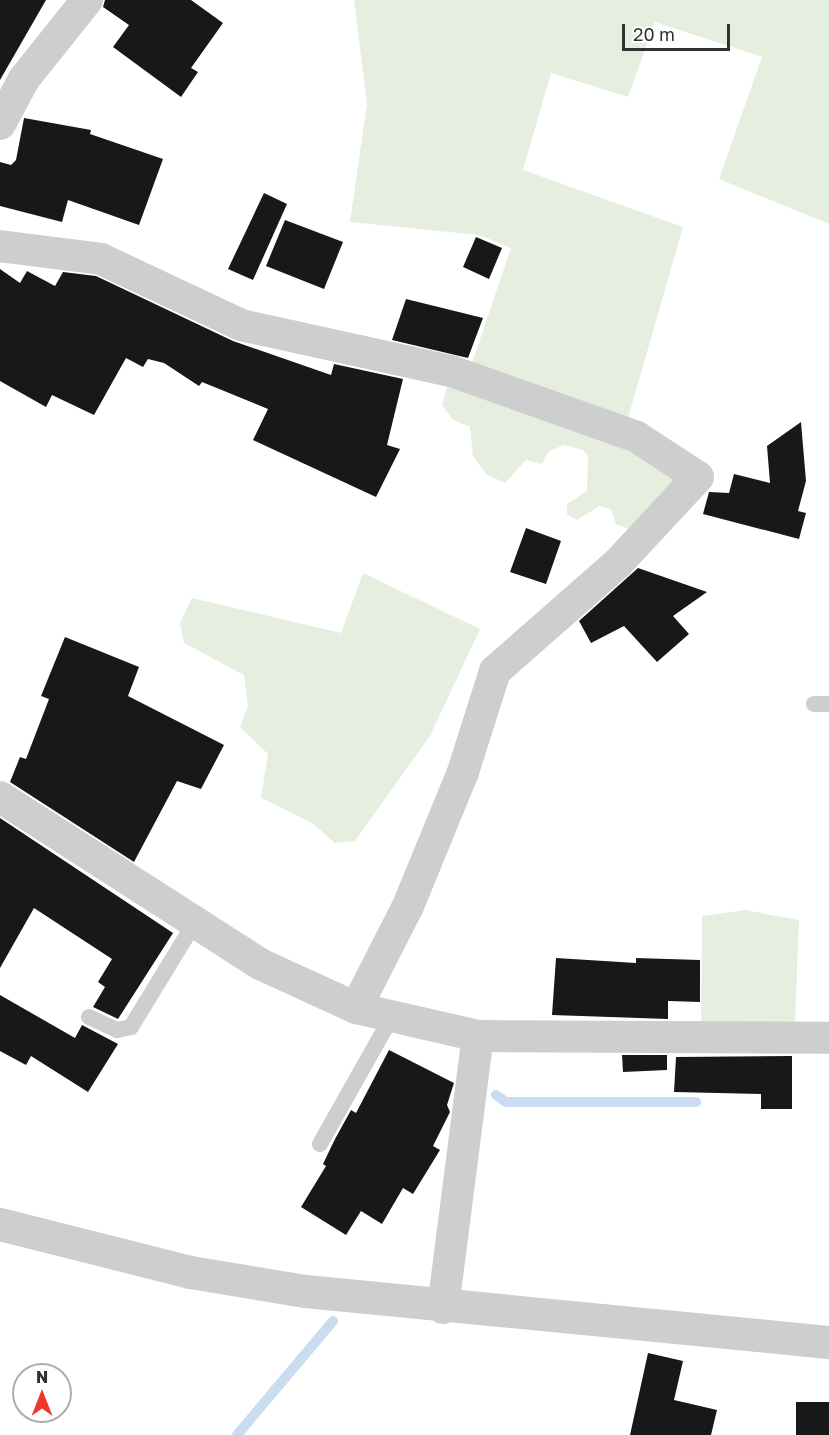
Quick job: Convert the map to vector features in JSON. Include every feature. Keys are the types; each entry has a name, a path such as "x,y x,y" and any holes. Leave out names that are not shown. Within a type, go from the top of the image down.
{"street":[{"path":"0,124 24,79 87,0"},
{"path":"0,246 101,259 241,325 451,371 637,437 698,477 618,563 495,672 463,772 408,906 356,1008"},
{"path":"0,797 261,964 356,1008 478,1036 829,1038"},
{"path":"443,1308 478,1036"},
{"path":"0,1224 190,1272 443,1308 829,1342"}],"lane":[{"path":"89,1017 117,1030 131,1027 195,922"},
{"path":"320,1144 392,1016"}],"green space":[{"path":"354,0 829,0 829,224 719,179 762,57 655,22 628,97 551,73 523,170 683,227 626,425 470,369 511,248 479,235 350,222 367,104"},
{"path":"449,381 630,446 674,478 674,488 636,532 616,524 611,509 600,506 577,520 567,514 567,504 587,491 588,456 583,450 564,445 549,451 542,464 526,460 505,483 486,474 473,456 470,427 452,419 442,405"},
{"path":"363,573 480,629 430,736 355,841 335,843 312,823 261,798 268,754 240,727 248,706 244,675 184,643 180,623 192,598 341,633"},
{"path":"745,910 799,920 795,1023 701,1023 702,916"}],"building":[{"path":"0,0 46,0 0,80"},
{"path":"105,0 191,0 223,23 191,68 198,72 181,97 113,47 129,25 103,7"},
{"path":"24,118 91,130 90,134 163,159 139,225 68,200 62,222 0,206 0,162 11,165 16,160"},
{"path":"264,193 287,204 253,280 228,269"},
{"path":"285,220 343,242 324,289 266,266"},
{"path":"476,237 502,248 489,279 463,267"},
{"path":"0,269 20,283 27,271 55,286 63,272 96,276 233,341 331,375 334,364 403,379 387,445 400,449 376,497 253,440 268,409 202,382 199,386 164,363 148,359 143,367 126,358 94,415 52,395 46,407 0,381"},
{"path":"406,299 483,318 468,358 392,340"},
{"path":"801,422 806,481 798,511 806,513 799,539 703,514 709,492 729,493 734,474 770,483 767,446"},
{"path":"526,528 561,541 546,584 510,572"},
{"path":"638,568 707,592 673,616 689,634 657,662 624,626 591,643 579,621"},
{"path":"65,637 139,667 128,696 224,745 201,789 177,781 134,862 10,782 20,757 26,759 49,699 41,696"},
{"path":"0,818 173,933 118,1019 93,1007 105,987 98,982 112,959 34,908 0,968"},
{"path":"556,958 636,963 636,958 700,960 700,1002 668,1001 668,1019 552,1015"},
{"path":"0,995 75,1038 82,1025 118,1044 88,1092 31,1056 26,1065 0,1051"},
{"path":"389,1050 454,1083 447,1105 450,1112 433,1146 440,1150 413,1194 403,1188 382,1224 361,1211 346,1235 301,1207 326,1166 323,1164 351,1110 356,1113"},
{"path":"622,1055 667,1055 667,1070 623,1072"},
{"path":"792,1056 792,1109 761,1109 761,1094 674,1092 676,1057"},
{"path":"648,1353 683,1361 674,1400 717,1410 711,1435 630,1435"},
{"path":"796,1402 829,1402 829,1435 796,1435"}],"waterway":[{"path":"496,1095 506,1102 696,1102"},
{"path":"237,1435 333,1321"}]}
